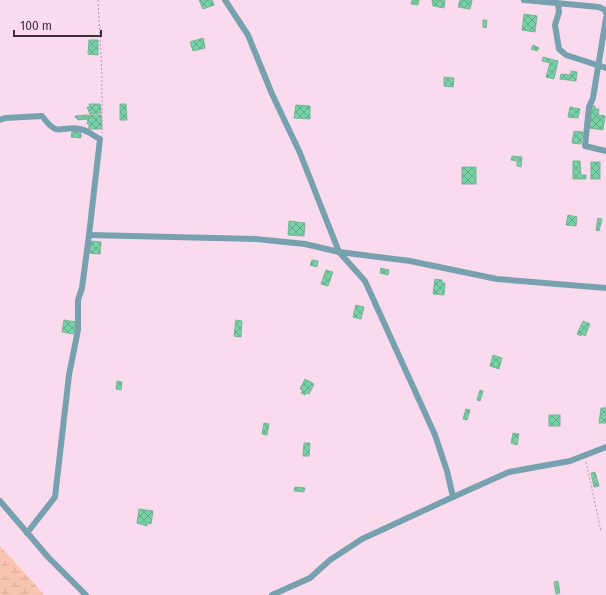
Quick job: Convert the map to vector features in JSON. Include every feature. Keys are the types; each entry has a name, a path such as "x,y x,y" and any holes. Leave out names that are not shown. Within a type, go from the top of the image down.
{"street":[{"path":"224,0 248,35 272,94 300,153 339,252 365,281 435,435 454,497"},
{"path":"524,0 599,7 605,10 606,13"},
{"path":"558,4 559,12 556,25 559,49 566,55 606,68"},
{"path":"606,18 593,98 589,107 585,146 606,151"},
{"path":"0,120 5,118 42,116 50,127 57,131 82,129 100,139 82,288 78,300 78,330 69,375 66,413 55,484 55,497 27,533"},
{"path":"89,236 256,239 305,244 339,252 410,261 496,279 606,288"},
{"path":"272,595 310,578 330,560 362,539 509,472 570,462 606,447"},
{"path":"0,501 48,557 86,595"}],"path":[{"path":"98,0 104,130 100,139"},
{"path":"585,455 601,531"}],"green space":[{"path":"0,546 40,590 44,595 0,595"}],"building":[{"path":"199,0 212,0 214,5 203,9"},
{"path":"412,0 419,0 418,5 411,4"},
{"path":"432,0 445,0 444,8 433,6"},
{"path":"460,0 472,0 470,9 458,7"},
{"path":"524,14 537,16 535,32 522,30"},
{"path":"483,20 487,20 486,28 483,27"},
{"path":"203,38 205,48 193,51 190,42"},
{"path":"89,40 98,40 98,55 88,54"},
{"path":"533,45 539,48 537,51 531,49"},
{"path":"543,57 558,61 554,79 546,77 550,63 542,61"},
{"path":"571,71 577,72 576,81 560,79 561,74 571,75"},
{"path":"444,77 454,78 453,87 444,86"},
{"path":"89,104 100,104 101,113 90,114 87,107 90,107"},
{"path":"120,104 126,104 127,120 120,120"},
{"path":"296,105 310,106 310,119 294,118"},
{"path":"592,106 595,106 595,109 599,109 598,115 605,116 603,130 589,128"},
{"path":"570,107 580,109 578,118 568,117"},
{"path":"88,115 88,119 78,120 75,116"},
{"path":"89,115 101,115 102,129 89,129 89,124 87,124"},
{"path":"72,131 81,132 81,138 71,137"},
{"path":"574,131 583,132 581,144 572,143"},
{"path":"512,156 522,157 521,167 517,166 517,161 511,160"},
{"path":"573,161 580,161 581,175 586,175 586,179 573,179"},
{"path":"591,162 600,162 600,179 591,179"},
{"path":"462,167 476,167 476,184 462,184"},
{"path":"568,215 577,217 576,226 566,225"},
{"path":"598,218 602,219 599,231 596,230"},
{"path":"289,221 305,223 304,236 288,235"},
{"path":"91,241 101,242 100,254 90,253"},
{"path":"312,260 318,261 317,267 310,265"},
{"path":"381,268 389,270 388,275 380,273"},
{"path":"326,270 333,272 328,286 321,284"},
{"path":"435,279 442,280 442,283 445,283 444,295 433,294"},
{"path":"356,305 364,307 361,319 353,317"},
{"path":"64,320 76,322 74,334 62,332"},
{"path":"236,320 242,321 241,337 234,336"},
{"path":"583,321 590,324 585,336 582,334 581,336 577,334"},
{"path":"493,355 502,358 499,369 490,366"},
{"path":"305,379 314,384 309,394 306,393 305,395 301,393 303,390 300,389"},
{"path":"117,381 122,382 121,390 116,389"},
{"path":"480,390 483,391 480,401 477,400"},
{"path":"601,408 606,408 606,423 599,423"},
{"path":"466,409 470,410 467,420 463,419"},
{"path":"549,415 560,415 560,426 549,426"},
{"path":"264,423 269,424 267,435 262,434"},
{"path":"513,433 519,434 517,445 511,443"},
{"path":"304,443 310,443 309,456 303,456"},
{"path":"595,472 599,486 594,487 591,473"},
{"path":"295,487 305,488 304,492 294,491"},
{"path":"139,509 153,511 151,524 147,523 147,526 137,523"},
{"path":"558,581 560,593 556,594 554,582"}]}
